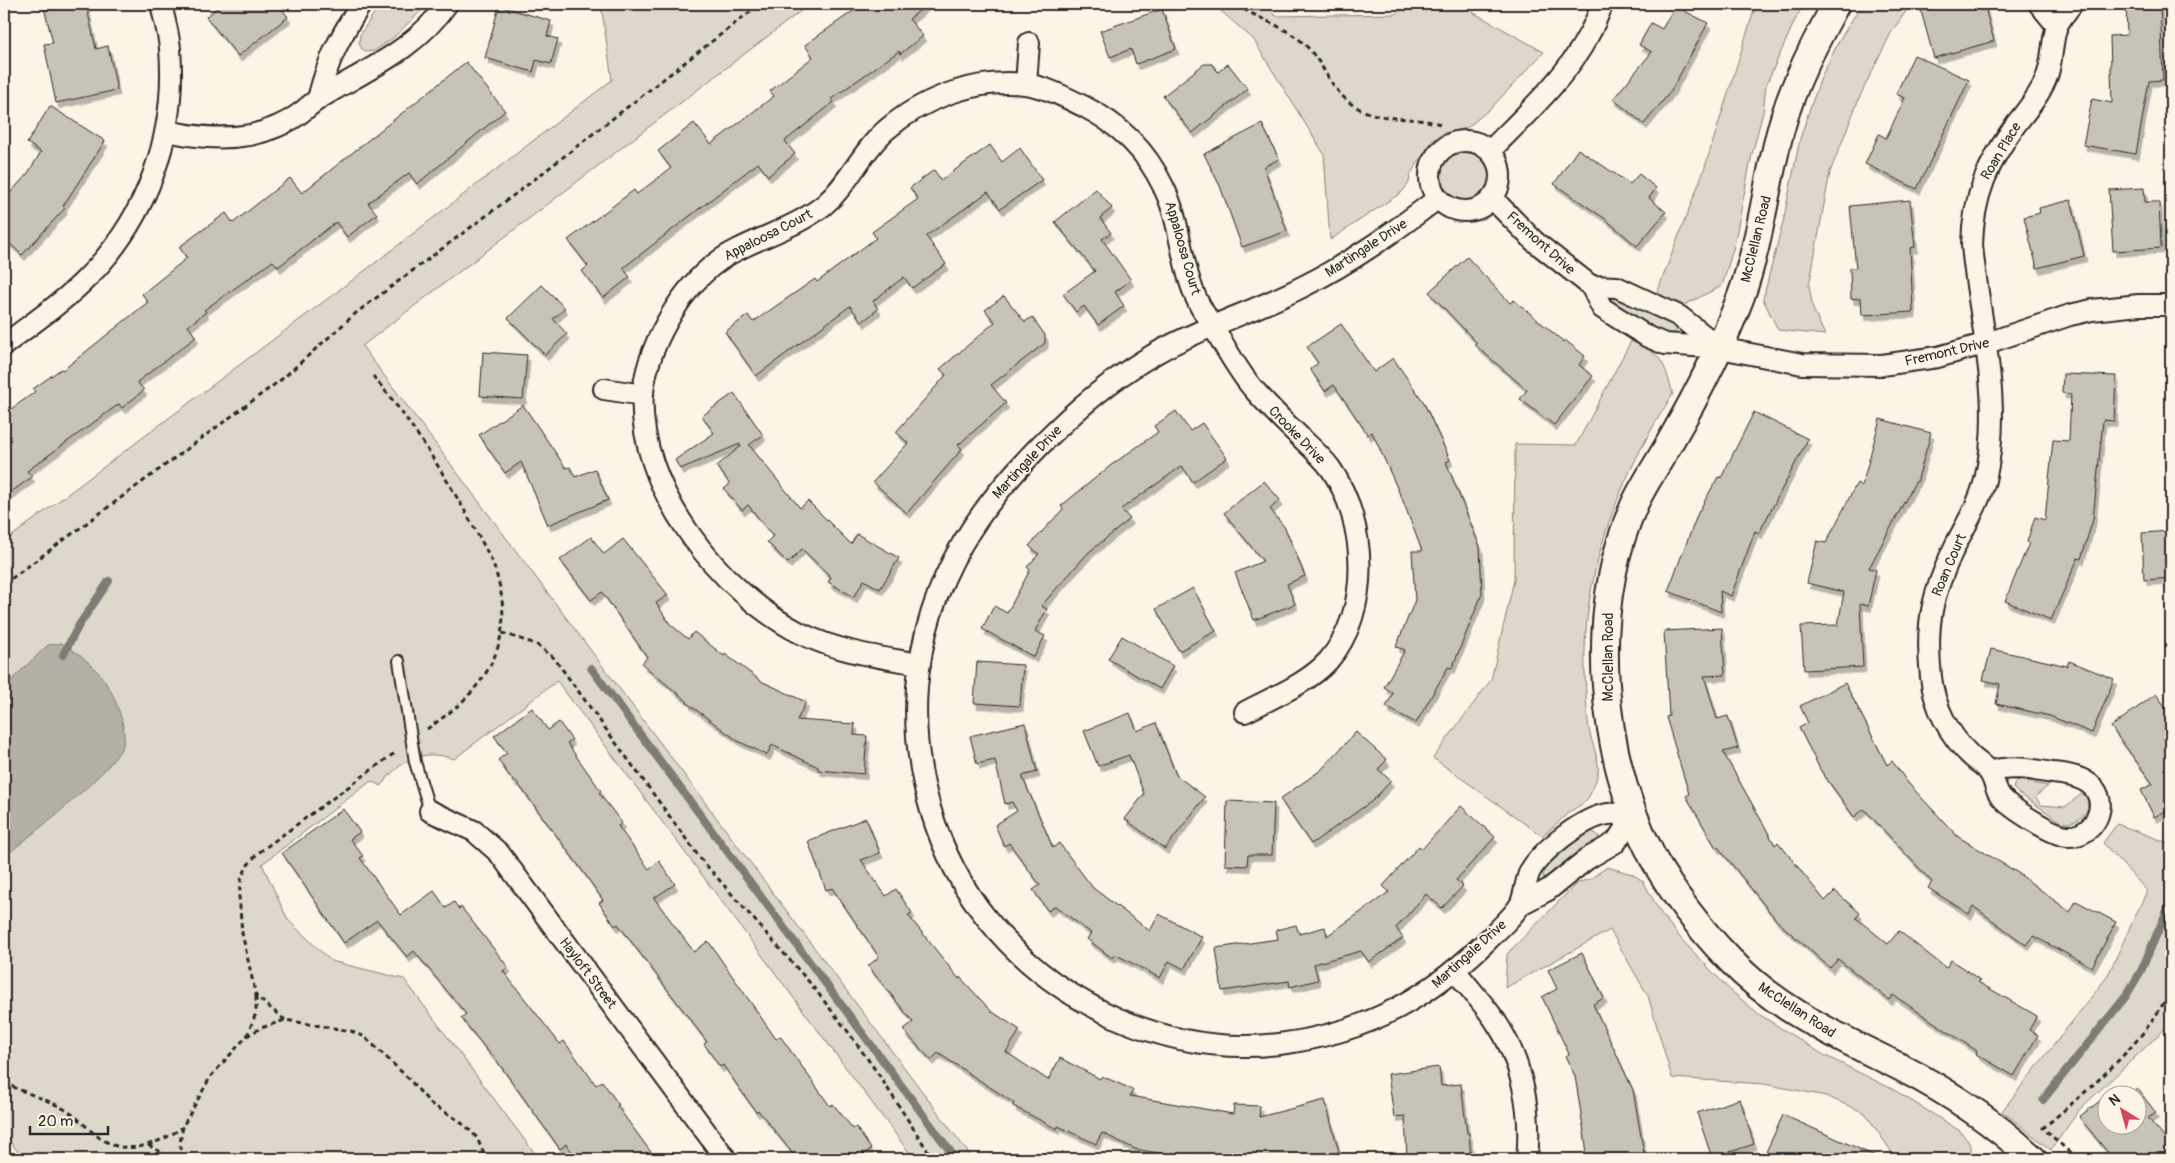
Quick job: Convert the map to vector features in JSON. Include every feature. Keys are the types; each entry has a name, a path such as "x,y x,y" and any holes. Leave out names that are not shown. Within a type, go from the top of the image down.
{"street":[{"path":"7,335 85,281 122,236 137,212 148,188 167,132 171,68 170,46 161,4"},
{"path":"318,99 326,67 337,41 361,4"},
{"path":"167,132 210,138 252,134 276,126 297,116 318,99 388,60 416,38 447,4"},
{"path":"1490,151 1556,82 1573,60 1588,36 1603,4"},
{"name":"McClellan Road","path":"1836,4 1813,46 1793,91 1780,135 1755,254 1741,296 1720,348 1694,399 1636,502 1622,542 1612,582 1608,614 1605,682 1614,744 1634,815 1654,858 1687,910 1750,980 1776,1000 1825,1031 1904,1069 1952,1098 2026,1158"},
{"path":"2039,4 2057,26"},
{"name":"Roan Place","path":"1987,343 1974,270 1972,224 1976,201 1989,167 2002,145 2035,99 2046,79 2057,26 2072,4"},
{"path":"1026,84 1029,43"},
{"name":"Appaloosa Court","path":"920,664 852,652 827,645 801,634 778,621 748,599 723,575 680,518 664,491 646,438 643,395 646,370 667,321 697,279 715,263 735,251 804,219 825,204 840,188 868,149 884,131 925,104 975,86 1026,84 1054,92 1101,115 1122,130 1140,148 1166,190 1174,214 1186,270 1198,302 1212,325"},
{"path":"1471,141 1490,151 1500,174 1499,183 1492,198 1484,205 1464,211 1454,210 1438,198 1432,189 1430,168 1441,150 1450,144 1471,141"},
{"name":"Martingale Drive","path":"1438,198 1374,246 1345,264 1302,287 1212,325 1154,354 1080,407 1010,476 976,520 953,561 932,612 920,664 916,723 921,775 936,824 958,877 989,923 1020,954 1070,993 1132,1025 1180,1038 1234,1045 1280,1044 1330,1034 1374,1020 1415,999 1455,970 1496,932 1521,904 1548,890 1587,859 1616,842 1634,815"},
{"name":"Fremont Drive","path":"1492,198 1534,240 1591,286 1602,308 1648,337 1665,344 1720,348 1802,364 1864,365 1910,362 1987,343 2070,315 2092,310 2139,305 2171,305"},
{"name":"Fremont Drive","path":"1591,286 1617,287 1662,308 1678,316 1720,348"},
{"name":"Crooke Drive","path":"1212,325 1242,376 1332,470 1342,490 1350,514 1359,555 1360,577 1358,597 1340,643 1328,660 1310,676 1245,712"},
{"name":"Roan Court","path":"1987,343 1992,425 1984,481 1971,517 1941,577 1931,611 1928,637 1932,682 1937,702 1946,724 1957,741 1989,772 1996,790 2002,798 2048,830 2067,836 2086,831 2099,816 2101,807 2100,797 2095,789 2085,780 2071,776 2015,768 2001,768 1989,772"},
{"path":"604,389 643,395"},
{"name":"Hayloft Street","path":"430,811 474,831 499,853 726,1159"},
{"name":"Martingale Drive","path":"1521,904 1530,872 1547,851 1574,829 1606,814 1634,815"},
{"path":"1455,970 1494,1020 1515,1060 1522,1081 1529,1121 1527,1159"}],"lane":[{"path":"399,661 415,762 430,811"}],"path":[{"path":"4,584 282,379 356,314 522,189 760,4"},
{"path":"1236,4 1257,17 1282,28 1302,42 1320,62 1337,93 1356,108 1375,115 1440,124"},
{"path":"247,1036 256,1013 256,996 245,955 239,906 239,888 247,866 266,846 458,705 475,689 491,664 502,633 504,611 502,594 490,557 431,452 406,416 373,376"},
{"path":"502,633 536,644 554,658 700,858 810,983 846,1029 876,1070 933,1159"},
{"path":"2077,1159 2044,1128 2134,1043 2157,1016 2171,988"},
{"path":"256,996 284,1020"},
{"path":"181,1159 180,1143 183,1126 211,1076 247,1036 261,1028 284,1020 351,1032 365,1038 409,1079 431,1104 452,1116 472,1132 477,1138 486,1159"},
{"path":"4,1082 61,1108 108,1143 120,1146 147,1145 173,1134 183,1126"},
{"path":"147,1145 174,1159"}],"shaded area":[{"path":"380,4 428,4 393,38 374,51 367,52 362,49 359,43 360,35"},
{"path":"601,4 810,4 362,346 973,1159 914,1159 557,681 454,759 432,755 422,756 404,763 381,786 371,781 262,864 288,920 331,961 404,979 539,1159 23,1159 4,1133 4,542 371,266 612,80"},
{"path":"1213,4 1264,4 1276,16 1396,14 1409,4 1458,4 1544,52 1492,107 1467,128 1444,133 1432,141 1410,175 1409,183 1402,192 1330,240 1324,154 1253,39"},
{"path":"1756,4 1804,4 1766,85 1763,112 1752,154 1734,246 1722,286 1684,305 1656,295 1704,170"},
{"path":"1862,4 1911,4 1891,33 1860,96 1830,172 1809,286 1813,309 1825,335 1778,330 1763,299 1783,222 1800,139 1822,75 1840,39"},
{"path":"1464,150 1474,152 1482,157 1487,165 1489,175 1487,185 1482,193 1474,198 1464,200 1454,198 1446,193 1441,185 1439,175 1441,165 1446,157 1454,152"},
{"path":"1614,297 1674,324 1677,331 1671,333 1664,332 1644,324 1610,301"},
{"path":"1631,341 1650,351 1661,360 1673,394 1636,459 1621,492 1597,562 1590,598 1585,672 1588,722 1598,762 1598,773 1586,801 1569,812 1542,836 1433,758 1491,680 1514,580 1515,444 1576,445"},
{"path":"61,643 86,660 111,691 120,715 124,731 124,741 119,752 108,767 91,784 4,857 4,687 48,645"},
{"path":"2016,780 2048,786 2035,797 2041,805 2065,807 2083,793 2087,796 2088,808 2078,820 2063,823 2018,793 2013,788"},
{"path":"2117,824 2171,844 2171,1018 2168,1026 2104,1086 2098,1086 2098,1092 2080,1109 2051,1150 2002,1111 2107,977 2147,891 2103,843"},
{"path":"1592,831 1599,836 1597,842 1570,859 1549,877 1543,877 1543,869 1587,832"},
{"path":"1607,867 1632,874 1643,881 1660,912 1682,940 1730,990 1760,1015 1822,1054 1894,1090 1960,1131 1971,1145 1971,1159 1887,1159 1891,1151 1865,1113 1826,1096 1764,1084 1672,1078 1648,996 1610,930 1505,988 1507,954 1577,883 1590,879"}],"building":[{"path":"43,4 86,4 96,49 108,46 117,90 56,103 44,44 53,43"},
{"path":"222,4 278,4 288,17 238,56 206,17"},
{"path":"863,4 928,4 909,19 923,36 900,54 899,51 831,99 834,102 785,141 795,154 768,176 758,163 623,268 630,277 603,298 582,271 588,266 568,240 634,190 637,194 671,168 658,151 694,123 711,144 774,96 770,91 813,57 805,45"},
{"path":"1948,4 1984,4 1994,41 1934,58 1921,11"},
{"path":"2126,4 2160,4 2163,80 2149,81 2136,154 2083,145 2092,99 2112,103 2110,36 2127,35"},
{"path":"499,6 551,21 547,36 558,39 551,64 536,60 533,72 485,58"},
{"path":"1675,6 1708,23 1671,91 1644,124 1613,99 1652,52 1639,45 1651,23 1662,29"},
{"path":"1162,9 1176,49 1136,64 1131,49 1110,57 1100,31"},
{"path":"1914,55 1969,80 1917,189 1865,164 1879,134 1886,138 1905,98 1896,94"},
{"path":"466,62 505,111 417,184 409,173 368,203 377,214 347,237 336,222 278,267 273,261 204,310 206,312 188,326 196,337 137,382 144,390 122,408 119,404 27,471 32,477 4,497 4,414 35,392 33,389 61,369 63,370 148,302 142,294 187,258 179,247 226,213 233,223 290,178 302,193"},
{"path":"1204,64 1212,64 1218,72 1228,64 1248,89 1192,133 1163,96"},
{"path":"50,106 105,141 63,206 65,208 22,255 4,238 4,200 28,173 41,152 27,143"},
{"path":"1262,124 1279,159 1264,167 1287,231 1242,247 1220,186 1204,154"},
{"path":"990,145 1002,162 1020,148 1042,180 1000,209 988,192 926,236 946,264 912,288 904,277 873,301 878,309 862,322 850,306 756,376 725,332 748,315 753,322 815,279 817,282 876,238 872,232 918,199 910,188 934,170 941,180"},
{"path":"1578,149 1630,184 1639,174 1656,188 1649,198 1666,212 1637,246 1604,218 1554,184"},
{"path":"2144,188 2145,202 2159,202 2161,248 2113,251 2109,190"},
{"path":"1096,189 1112,208 1100,218 1111,233 1102,239 1131,280 1115,292 1124,306 1098,325 1084,306 1076,312 1063,294 1095,271 1055,222"},
{"path":"1910,200 1915,247 1910,248 1913,312 1862,315 1861,298 1851,299 1850,268 1856,268 1850,206"},
{"path":"2071,200 2084,256 2037,268 2024,217 2040,213 2039,208"},
{"path":"1467,257 1510,303 1514,300 1564,342 1565,340 1585,356 1579,365 1593,376 1554,425 1520,399 1527,390 1475,345 1477,343 1429,292"},
{"path":"542,285 565,308 553,319 567,334 545,355 508,318"},
{"path":"1004,296 1025,322 1032,317 1045,335 1045,343 991,385 1006,403 958,445 962,449 907,513 873,482 908,443 896,432 946,375 940,369 995,322 985,310"},
{"path":"1341,324 1374,372 1393,358 1423,401 1450,460 1446,462 1480,547 1482,594 1452,668 1448,667 1416,723 1386,707 1393,693 1384,687 1405,650 1396,647 1415,600 1412,551 1422,551 1403,501 1372,432 1368,435 1334,385 1325,391 1310,369 1318,363 1307,347"},
{"path":"483,352 527,355 523,399 480,396"},
{"path":"2063,374 2116,376 2114,421 2103,420 2093,519 2081,559 2078,558 2051,620 2005,601 2029,543 2027,542 2035,517 2045,520 2053,440 2069,441 2071,394 2062,393"},
{"path":"734,393 763,435 749,445 800,508 808,501 851,544 857,534 899,558 880,589 864,580 854,597 828,582 831,577 802,549 788,563 767,542 773,536 748,505 742,510 724,489 730,484 717,466 741,446 740,444 680,469 675,460 714,433 702,416"},
{"path":"523,405 566,468 570,467 575,477 595,469 608,500 548,525 521,462 505,473 479,435"},
{"path":"1176,411 1190,431 1202,423 1227,458 1193,482 1182,466 1121,509 1130,519 1088,553 1041,606 1047,609 1035,631 1045,636 1034,657 982,629 994,606 1007,613 1030,570 1027,567 1039,554 1029,546 1063,509 1061,506 1110,466 1158,432 1154,426"},
{"path":"1754,412 1808,439 1759,533 1755,531 1731,596 1720,591 1721,612 1668,591 1698,513 1718,477 1721,478"},
{"path":"1880,419 1931,433 1917,482 1915,482 1869,568 1876,570 1868,606 1860,604 1863,667 1804,670 1801,626 1838,625 1844,592 1807,583 1817,541 1826,543 1857,483 1862,486"},
{"path":"1264,481 1280,500 1270,509 1285,528 1305,576 1287,584 1295,604 1254,620 1235,573 1263,561 1224,513"},
{"path":"2171,531 2171,578 2144,580 2142,533"},
{"path":"591,537 604,554 623,539 668,595 656,603 670,624 688,639 694,632 724,656 725,654 761,681 806,702 797,720 855,724 854,735 867,736 864,774 818,770 818,767 772,745 767,755 738,741 687,703 642,664 647,657 602,592 591,600 560,560"},
{"path":"1193,588 1216,631 1179,651 1156,609"},
{"path":"1722,628 1725,675 1704,676 1717,719 1728,716 1738,748 1723,752 1775,845 1778,842 1825,901 1835,891 1860,913 1856,918 1888,944 1899,931 1946,968 1951,960 1980,980 1978,982 2037,1016 2029,1030 2038,1035 2014,1076 1976,1054 1977,1051 1893,995 1889,1000 1838,959 1830,968 1777,921 1718,847 1716,848 1686,796 1689,794 1666,717 1669,716 1664,631"},
{"path":"1122,636 1173,666 1160,689 1108,659"},
{"path":"1991,649 2067,666 2069,661 2114,679 2092,733 2050,716 1996,704 2000,684 1983,680"},
{"path":"977,662 1023,665 1020,706 974,703"},
{"path":"1845,683 1887,765 1892,761 1908,783 1957,836 2018,873 2070,912 2076,901 2116,922 2092,967 2033,936 2026,945 1973,906 1969,914 1928,888 1932,882 1864,809 1854,817 1821,771 1799,728 1808,723 1800,706"},
{"path":"2156,694 2171,715 2171,810 2154,817 2141,790 2153,784 2111,727"},
{"path":"532,708 548,730 559,722 572,740 567,743 601,791 599,793 622,823 618,826 649,869 659,861 675,884 654,898 694,952 708,941 776,1039 780,1036 830,1106 833,1104 853,1129 856,1127 871,1149 856,1159 797,1159 758,1110 756,1112 723,1065 720,1067 704,1044 707,1042 618,924 615,926 599,903 603,900 516,781 514,782 498,760 507,753 494,736"},
{"path":"1130,713 1137,731 1156,723 1176,775 1205,797 1165,849 1125,819 1144,794 1129,755 1098,766 1084,731"},
{"path":"1025,723 1037,772 1022,776 1053,848 1059,843 1093,888 1150,931 1159,914 1202,937 1184,969 1169,961 1160,978 1115,954 1112,958 1087,939 1091,933 1055,906 1048,911 1033,890 1040,885 1009,843 1004,846 995,825 1017,811 1012,802 1005,804 995,760 977,764 970,736"},
{"path":"1356,732 1387,760 1378,769 1391,781 1372,801 1311,844 1280,799 1321,770"},
{"path":"1227,801 1274,803 1272,855 1248,855 1247,866 1225,865"},
{"path":"1461,806 1495,837 1456,880 1463,886 1442,908 1426,894 1396,928 1403,938 1369,962 1361,951 1314,964 1318,980 1290,987 1289,981 1222,991 1216,948 1278,939 1276,930 1296,925 1299,934 1325,927 1327,936 1389,892 1383,886 1419,846 1422,849"},
{"path":"343,809 360,832 350,839 363,856 360,858 401,915 434,891 446,908 454,902 459,909 461,907 508,967 503,971 560,1044 564,1041 596,1085 602,1081 619,1105 617,1106 656,1159 577,1159 566,1144 560,1149 492,1054 461,1018 466,1014 414,951 407,957 377,920 344,943 282,853"},
{"path":"866,818 880,853 861,860 886,896 896,889 912,913 908,915 959,979 960,977 991,1011 1020,1030 1006,1052 1048,1080 1060,1058 1100,1079 1102,1076 1133,1090 1130,1096 1233,1114 1234,1105 1260,1106 1259,1117 1325,1100 1339,1152 1312,1159 1187,1154 1187,1158 1135,1149 1102,1133 1096,1144 1058,1126 1057,1129 1013,1106 1014,1103 938,1053 931,1060 903,1030 913,1022 868,966 879,957 832,888 826,890 808,841"},
{"path":"1582,953 1604,998 1593,1004 1633,1090 1645,1159 1584,1159 1586,1145 1575,1076 1565,1056 1569,1054 1542,997 1557,989 1548,970"},
{"path":"1439,1067 1441,1086 1461,1084 1471,1159 1407,1159 1405,1116 1394,1117 1388,1074"},
{"path":"1740,1099 1754,1144 1712,1158 1697,1113"},
{"path":"2098,1102 2098,1136 2148,1136 2148,1118 2171,1146 2171,1159 2113,1159 2079,1117"},
{"path":"2148,1102 2156,1113 2148,1118"},
{"path":"1783,1115 1882,1159 1783,1159 1766,1152"}],"waterway":[{"path":"63,655 79,625 109,581"},
{"path":"591,668 956,1159"},
{"path":"2043,1100 2126,996 2141,971 2171,901"}]}
